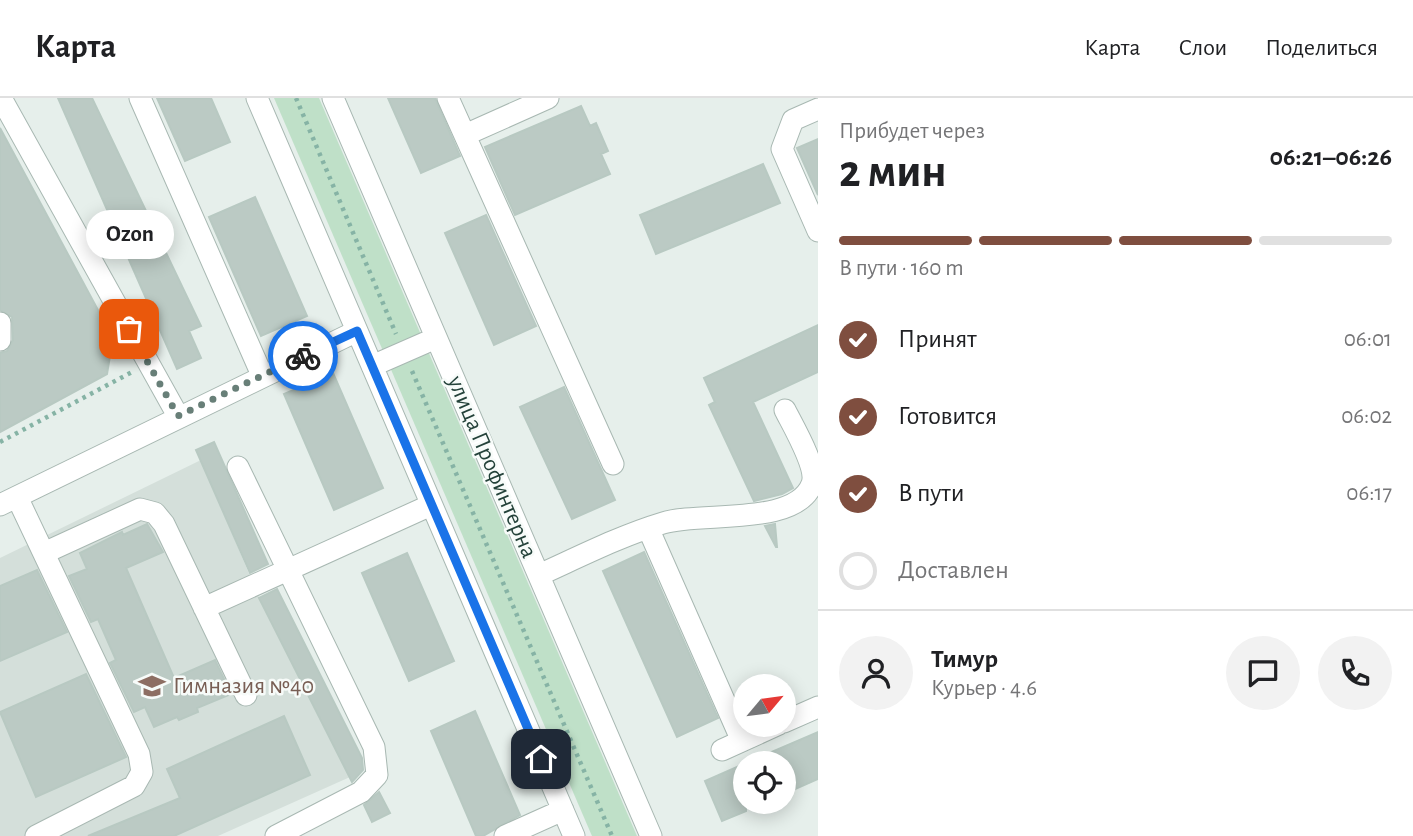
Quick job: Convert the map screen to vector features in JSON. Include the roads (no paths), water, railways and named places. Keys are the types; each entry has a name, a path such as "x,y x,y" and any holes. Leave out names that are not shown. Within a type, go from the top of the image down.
{"street":[{"path":"1,98 178,416"},
{"path":"140,98 262,375"},
{"path":"257,98 574,836"},
{"name":"улица Профинтерна","path":"333,98 651,836"},
{"path":"448,98 613,464"},
{"path":"465,135 548,98"},
{"path":"818,109 793,120 782,149 818,231"},
{"path":"0,323 0,340"},
{"path":"36,836 134,786 142,772 139,754 44,553 8,501 357,331"},
{"path":"372,366 436,338"},
{"path":"539,575 648,528 690,517 772,514 798,501 812,485 814,472 785,410"},
{"path":"238,467 374,747 378,763 377,775 360,792 276,836"},
{"path":"204,608 431,505"},
{"path":"44,553 141,509 155,513 164,524 246,695"},
{"path":"648,528 742,741"},
{"path":"796,717 818,707"},
{"path":"722,750 751,737"},
{"path":"505,836 563,810"}],"place":[{"name":"Ozon","path":"129,329"},
{"name":"Гимназия №40","path":"152,686"}]}
